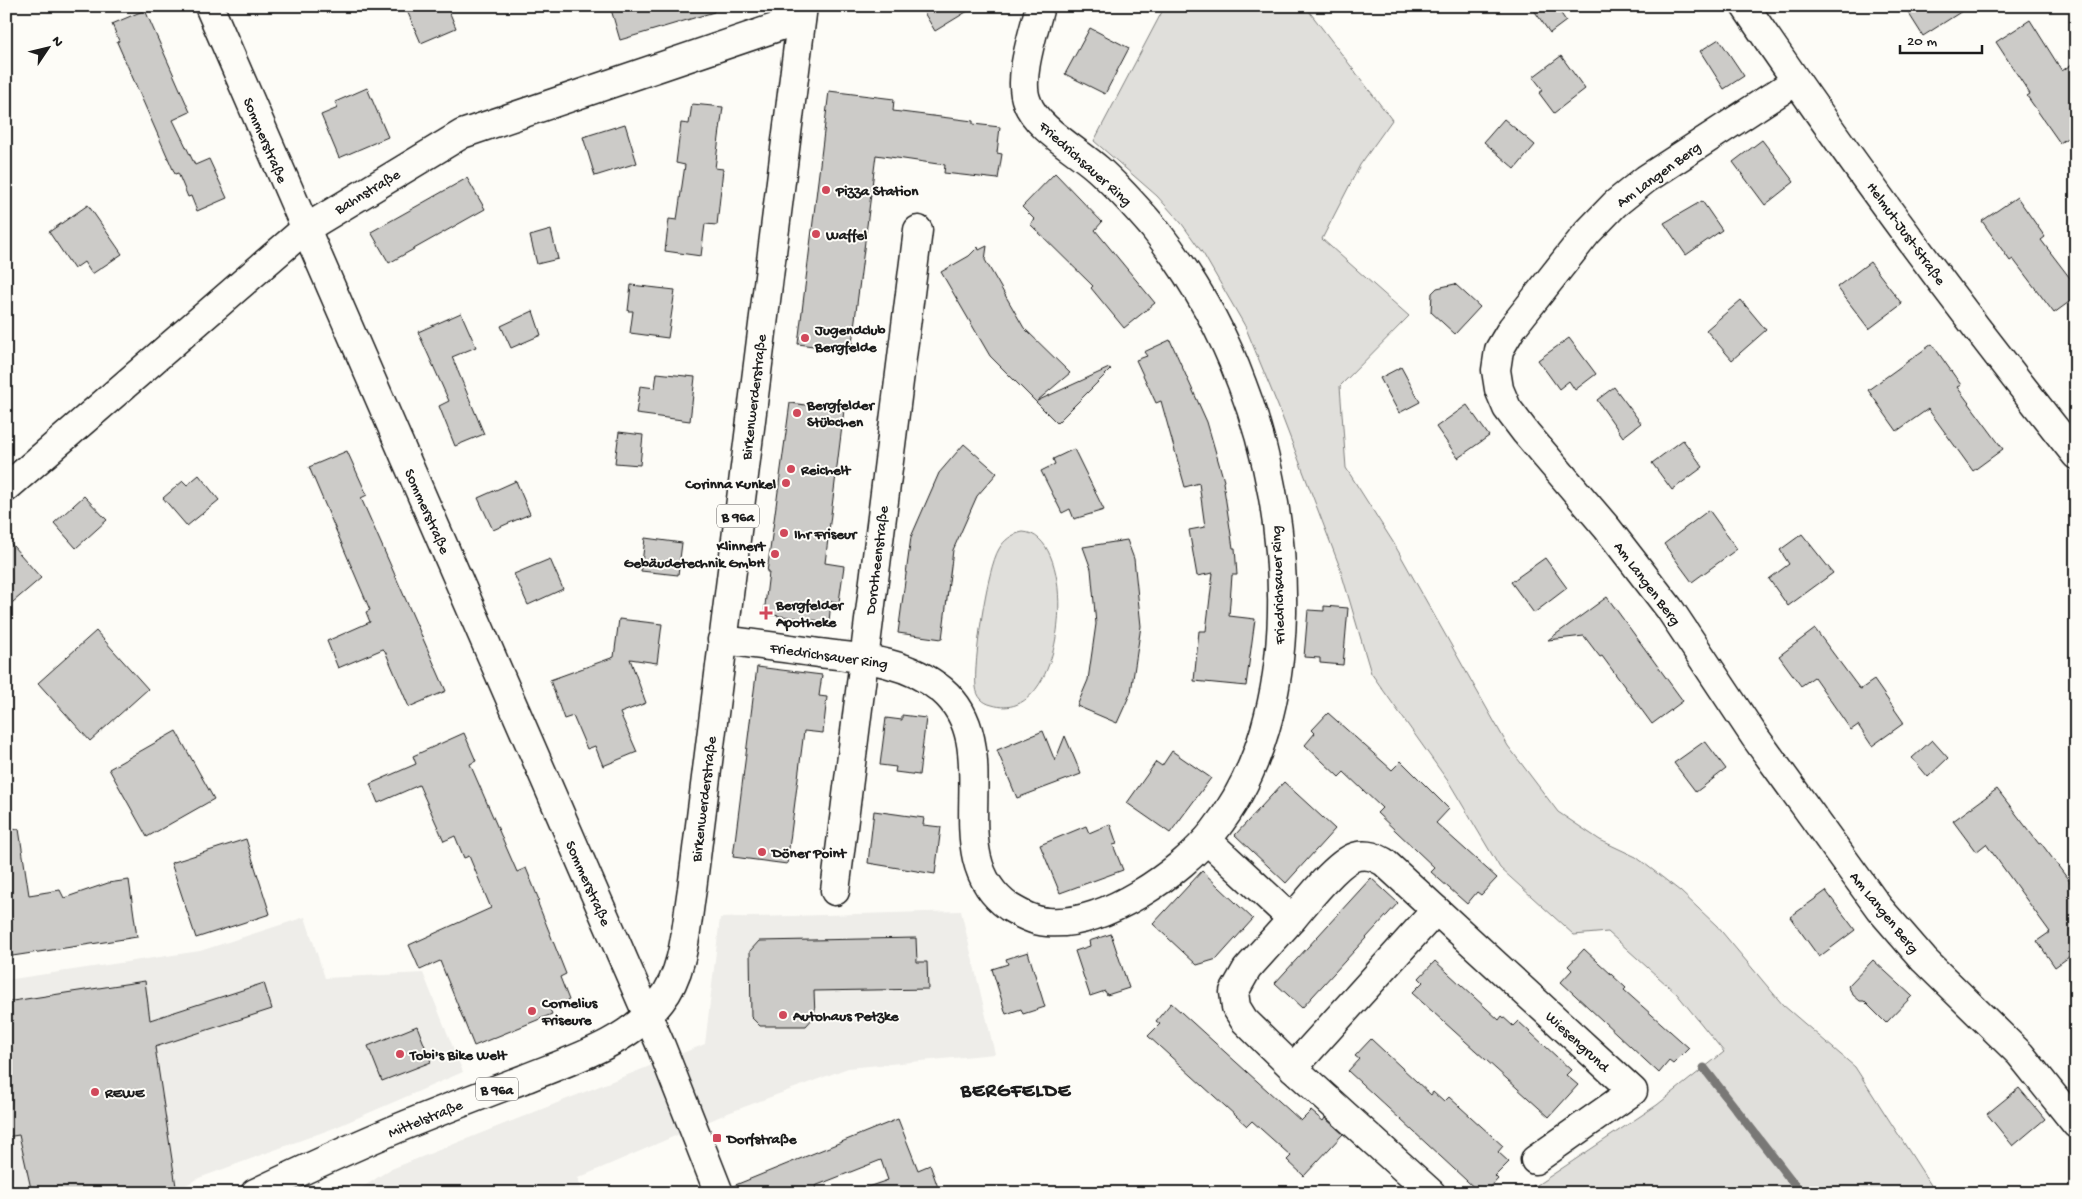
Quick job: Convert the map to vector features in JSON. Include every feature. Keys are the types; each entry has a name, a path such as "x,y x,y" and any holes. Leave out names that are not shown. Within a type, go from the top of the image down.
{"street":[{"name":"Sommerstraße","path":"209,6 648,1016"},
{"name":"Friedrichsauer Ring","path":"722,640 863,658 896,665 916,674 942,690 960,711 971,742 974,844 979,868 992,890 1005,903 1020,913 1037,920 1056,922 1076,920 1100,912 1129,898 1173,871 1207,840 1231,807 1254,766 1264,738 1276,681 1281,597 1272,493 1260,441 1240,379 1218,329 1184,269 1124,194 1094,166 1045,126 1029,107 1025,99 1024,81 1040,6"},
{"name":"Helmut-Just-Straße","path":"1746,6 1796,81 2000,360 2076,455"},
{"name":"Bahnstraße","path":"6,488 305,228 462,134 802,12"},
{"name":"Birkenwerderstraße","path":"648,1016 668,990 681,955 692,889 802,12"},
{"name":"Am Langen Berg","path":"1796,81 1646,179 1615,204 1587,233 1512,328 1499,350 1496,370 1499,389 1507,408 1526,433 1607,528 1669,608 1755,737 1879,908 1924,960 2020,1054 2076,1124"},
{"name":"Dorotheenstraße","path":"835,891 918,230"},
{"path":"1207,840 1292,919"},
{"name":"Wiesengrund","path":"1431,1193 1293,1068 1244,1020 1236,1007 1234,992 1247,969 1342,865 1356,856 1371,855 1384,862 1633,1091 1535,1160"},
{"path":"1293,1068 1436,910"},
{"path":"648,1016 681,1093 719,1193"},
{"name":"Mittelstraße","path":"255,1193 390,1131 589,1052 621,1035 648,1016"}],"shaded area":[{"path":"1165,6 1305,6 1392,120 1360,165 1322,239 1409,316 1340,386 1346,468 1393,542 1508,746 1558,812 1600,840 1636,857 1680,891 1717,926 1783,1005 1855,1067 1936,1193 1525,1193 1657,1105 1724,1052 1677,994 1608,932 1574,935 1500,868 1450,784 1371,673 1339,565 1245,326 1204,255 1182,224 1157,196 1094,141"},
{"path":"1023,532 1041,541 1053,564 1058,594 1057,628 1050,661 1037,688 1017,704 992,705 981,699 976,687 982,616 994,559 1003,543 1015,534"},
{"path":"961,911 995,1054 848,1068 728,1113 578,1178 582,1193 354,1193 389,1170 705,1044 720,918"},
{"path":"305,917 325,978 423,973 463,1072 334,1128 199,1178 171,1193 20,1193 6,1169 6,980 200,951"}],"building":[{"path":"405,6 447,6 456,28 421,43"},
{"path":"610,6 713,6 714,12 620,40"},
{"path":"920,6 976,6 935,31"},
{"path":"1531,6 1556,6 1566,21 1550,33"},
{"path":"1904,6 1970,6 1923,36"},
{"path":"145,10 190,112 173,120 195,165 209,159 227,198 197,211 191,196 188,197 178,173 175,174 117,42 119,41 112,24"},
{"path":"2030,20 2062,71 2076,61 2076,132 2060,143 2027,96 2030,94 1996,42"},
{"path":"1090,28 1129,48 1105,94 1065,74"},
{"path":"1719,39 1744,76 1724,89 1700,51"},
{"path":"1561,56 1585,89 1554,113 1539,93 1543,90 1533,77"},
{"path":"367,88 388,137 339,158 321,115 338,108 335,102"},
{"path":"829,91 894,99 893,111 973,121 973,124 1000,127 997,153 1002,154 998,179 944,173 945,165 876,155 851,351 798,344"},
{"path":"692,104 723,107 715,168 723,169 717,225 705,224 701,256 665,251 669,219 677,220 685,165 676,163 681,123 689,124"},
{"path":"1504,119 1535,145 1515,169 1484,142"},
{"path":"625,124 637,163 595,176 583,137"},
{"path":"1762,140 1794,182 1765,205 1733,162"},
{"path":"1055,173 1102,222 1095,230 1155,303 1124,328 1091,288 1093,286 1030,224 1035,220 1022,207"},
{"path":"467,178 485,209 389,263 371,232"},
{"path":"2017,197 2045,237 2041,240 2076,286 2076,297 2054,313 2013,259 2010,261 1982,221"},
{"path":"1702,201 1722,230 1686,255 1664,223"},
{"path":"88,205 122,254 92,274 84,262 74,269 49,232"},
{"path":"551,230 558,259 537,264 530,236"},
{"path":"987,246 985,260 1024,328 1070,373 1037,401 1109,368 1111,369 1057,423 990,356 941,272 969,256 978,247 979,250"},
{"path":"1870,262 1902,304 1869,329 1837,287"},
{"path":"1455,284 1480,307 1455,334 1431,312 1432,293 1437,288"},
{"path":"631,285 675,290 668,338 630,333 633,311 628,311"},
{"path":"1741,300 1766,330 1732,360 1706,330"},
{"path":"533,311 541,335 511,348 501,326"},
{"path":"461,313 476,347 452,357 484,434 455,446 439,406 449,401 418,332"},
{"path":"1569,338 1596,374 1575,390 1569,381 1559,389 1538,360"},
{"path":"1170,340 1207,422 1224,481 1233,548 1235,548 1237,575 1232,575 1229,616 1255,619 1246,686 1194,681 1199,631 1206,631 1213,573 1197,576 1189,530 1205,527 1199,483 1185,487 1161,401 1156,403 1136,360 1147,356 1144,352"},
{"path":"1932,344 1961,385 1957,387 2003,449 1973,471 1928,409 1897,431 1868,390"},
{"path":"1401,367 1420,402 1399,413 1380,378"},
{"path":"657,373 695,377 690,421 636,414 640,386 655,388"},
{"path":"1614,387 1641,423 1623,437 1597,400"},
{"path":"790,403 844,410 825,563 844,566 839,602 831,601 829,622 764,614 769,572 767,572"},
{"path":"1467,405 1489,436 1458,458 1436,427"},
{"path":"619,432 643,435 640,465 615,463"},
{"path":"1683,440 1703,467 1672,490 1652,463"},
{"path":"964,444 997,473 977,496 953,550 942,639 898,633 911,537 939,473"},
{"path":"1074,449 1104,510 1074,519 1070,509 1062,513 1041,471 1055,464 1053,459"},
{"path":"347,451 367,495 361,498 446,691 409,707 383,649 338,668 327,641 370,622 366,612 370,610 309,467"},
{"path":"199,475 219,500 187,526 163,498 183,481 187,485"},
{"path":"516,481 530,514 493,530 478,498"},
{"path":"84,496 107,520 76,548 54,523"},
{"path":"1709,510 1737,549 1692,582 1664,544"},
{"path":"1802,534 1833,573 1788,606 1769,579 1789,564 1780,550"},
{"path":"6,538 41,578 6,608"},
{"path":"645,538 682,543 678,575 641,571"},
{"path":"1127,540 1134,559 1141,626 1131,692 1117,723 1077,706 1088,680 1096,624 1091,569 1083,547"},
{"path":"1545,558 1567,588 1534,613 1511,582"},
{"path":"550,559 563,589 528,605 514,574"},
{"path":"1607,597 1683,701 1652,724 1602,656 1600,657 1584,636 1548,640"},
{"path":"1324,606 1348,608 1343,665 1320,663 1320,658 1304,657 1308,610 1324,611"},
{"path":"619,619 662,624 657,663 630,659 646,703 620,713 637,752 603,766 595,746 587,749 573,716 564,719 550,680 614,657"},
{"path":"1815,629 1859,688 1861,689 1874,680 1904,723 1872,746 1858,725 1851,730 1814,677 1801,686 1779,656"},
{"path":"96,631 148,689 90,741 38,683"},
{"path":"757,667 822,675 819,696 827,697 823,733 804,731 787,864 733,857"},
{"path":"1328,713 1392,770 1401,761 1449,809 1436,823 1497,878 1481,895 1477,892 1467,904 1431,872 1435,868 1377,813 1382,808 1344,772 1339,777 1305,745 1315,733 1312,730"},
{"path":"902,715 926,718 919,775 895,772 896,767 880,765 886,718 902,720"},
{"path":"176,731 214,799 147,837 109,769"},
{"path":"1043,731 1055,761 1065,736 1081,774 1017,798 997,750"},
{"path":"464,733 476,761 470,764 517,872 526,868 539,900 537,901 566,974 560,977 569,1000 549,1007 552,1014 474,1046 440,961 420,970 409,945 491,908 469,856 464,858 455,836 444,841 419,785 378,803 370,784 416,764 413,756"},
{"path":"1932,740 1948,758 1928,777 1912,758"},
{"path":"1705,741 1726,769 1696,792 1674,763"},
{"path":"1172,751 1211,778 1170,833 1127,803 1156,762 1162,766"},
{"path":"1284,782 1335,829 1286,883 1235,835"},
{"path":"1997,789 2076,890 2076,952 2055,967 2037,941 2050,932 1986,844 1976,852 1953,821"},
{"path":"874,811 924,818 923,825 941,827 935,874 868,863"},
{"path":"1110,824 1117,844 1113,845 1123,870 1060,893 1040,845 1086,826 1089,833"},
{"path":"19,829 29,895 60,890 64,898 108,883 129,880 137,937 6,957 6,830"},
{"path":"246,839 270,914 196,938 171,863"},
{"path":"1202,871 1253,919 1217,959 1197,965 1153,924"},
{"path":"1371,878 1398,903 1302,1008 1275,983"},
{"path":"1826,891 1855,930 1819,957 1790,917"},
{"path":"1111,934 1129,988 1107,995 1105,991 1090,996 1075,951 1090,946 1089,941"},
{"path":"916,938 917,962 927,962 928,989 814,991 815,1016 806,1026 760,1026 751,1017 750,951 759,941"},
{"path":"1584,949 1626,988 1624,990 1689,1048 1673,1064 1669,1061 1659,1073 1561,982 1572,970 1568,966"},
{"path":"1028,952 1045,1007 1023,1014 1021,1009 1006,1014 992,969 1008,964 1006,959"},
{"path":"1873,960 1912,996 1886,1023 1864,1001 1860,1001 1853,995 1848,986"},
{"path":"1435,961 1499,1020 1502,1016 1513,1026 1518,1021 1571,1070 1566,1075 1578,1085 1549,1117 1412,993 1423,982 1419,978"},
{"path":"145,981 150,1020 264,983 272,1009 155,1047 177,1193 32,1193 19,1135 6,1137 6,1002"},
{"path":"1171,1003 1301,1121 1311,1111 1323,1121 1325,1118 1343,1134 1304,1176 1287,1160 1291,1156 1252,1121 1247,1126 1148,1036 1160,1024 1156,1021"},
{"name":"Tobi's Bike Welt","path":"417,1026 431,1062 382,1081 368,1046"},
{"path":"1371,1039 1431,1095 1433,1092 1444,1102 1449,1097 1503,1146 1498,1152 1509,1162 1495,1176 1498,1179 1485,1193 1480,1193 1348,1071 1359,1059 1355,1056"},
{"path":"2019,1088 2045,1119 2013,1146 1987,1114"},
{"path":"898,1119 918,1170 930,1165 940,1193 862,1193 862,1189 888,1180 881,1160 815,1186 817,1193 734,1193 733,1186"}],"waterway":[{"path":"1704,1068 1801,1193"},
{"path":"1535,1189 1543,1193"}],"place":[{"name":"Pizza Station","path":"826,190"},
{"name":"Waffel","path":"816,234"},
{"name":"Jugendclub Bergfelde","path":"805,338"},
{"name":"Bergfelder Stübchen","path":"797,413"},
{"name":"Reichelt","path":"791,469"},
{"name":"Corinna Kunkel","path":"786,483"},
{"name":"Ihr Friseur","path":"784,533"},
{"name":"Klinnert Gebäudetechnik GmbH","path":"775,554"},
{"name":"Bergfelder Apotheke","path":"766,613"},
{"name":"Döner Point","path":"762,852"},
{"name":"Cornelius Friseure","path":"532,1011"},
{"name":"Autohaus Petzke","path":"783,1015"},
{"name":"Tobi's Bike Welt","path":"400,1054"},
{"name":"REWE","path":"95,1092"},
{"name":"Dorfstraße","path":"717,1138"}],"district":[{"name":"BERGFELDE","path":"1016,1089"}]}
